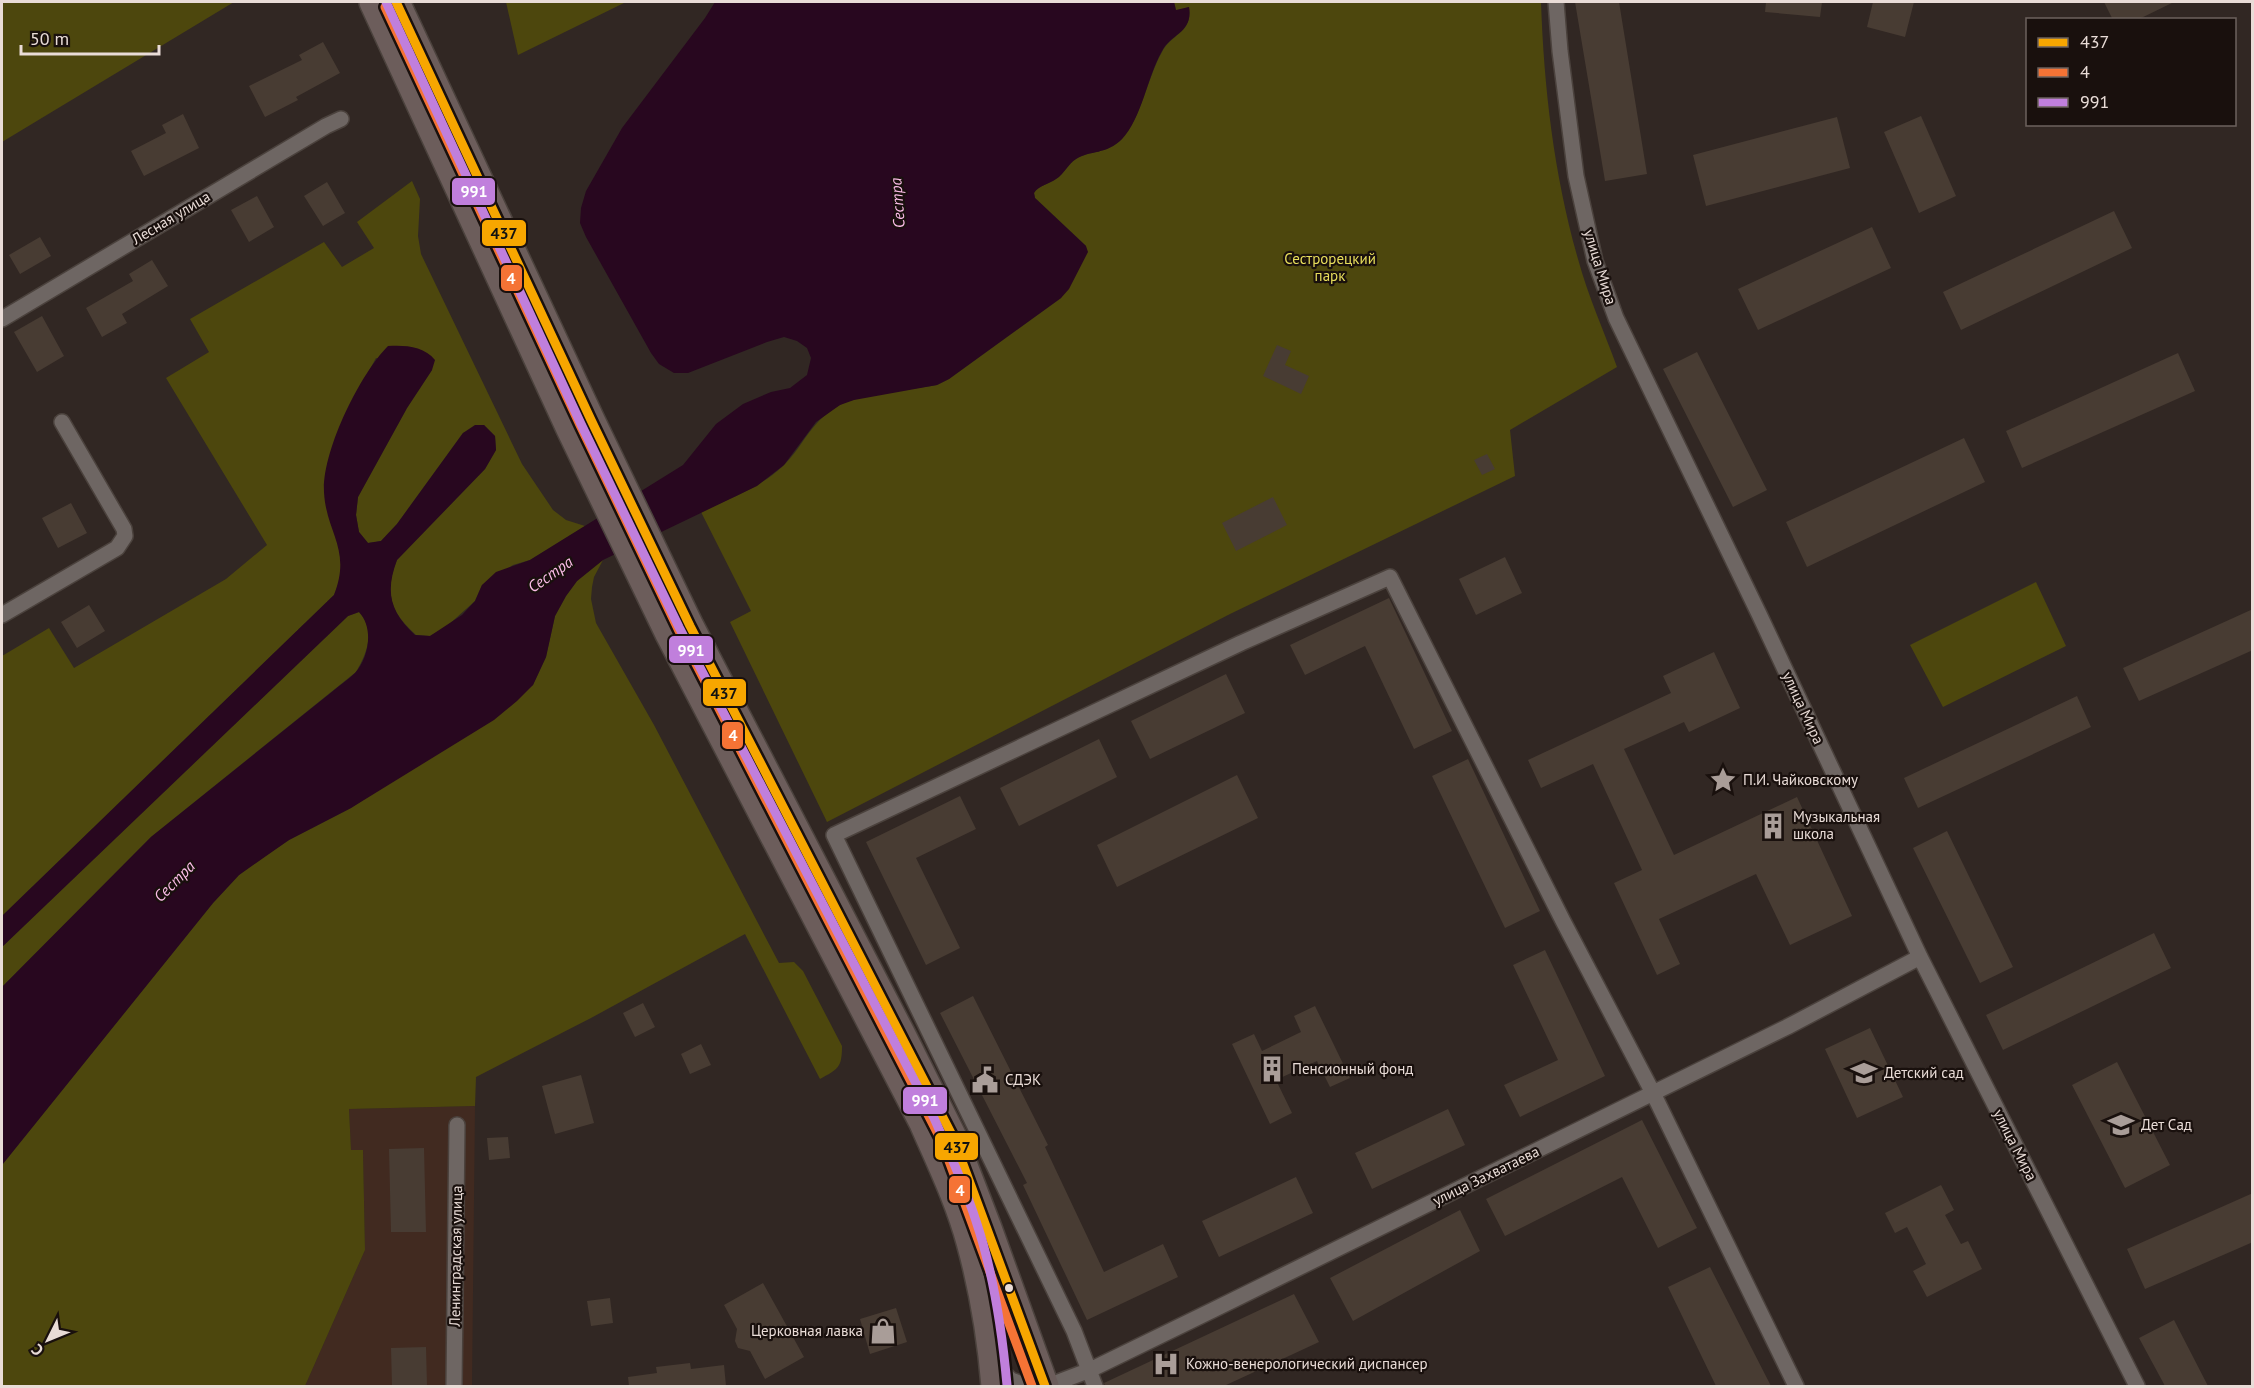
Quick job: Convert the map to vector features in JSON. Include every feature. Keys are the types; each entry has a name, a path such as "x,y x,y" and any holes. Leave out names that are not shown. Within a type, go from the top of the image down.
{"highway":[{"path":"373,2 679,629 902,1035 953,1137 979,1234 1047,1386"},
{"path":"396,2 580,424"},
{"path":"979,1234 994,1374"}],"street":[{"name":"улица Мира","path":"1556,2 1562,72 1576,176 1595,261 1616,318 1920,957 2136,1386"},
{"name":"Лесная улица","path":"2,319 340,119"},
{"path":"2,615 117,548 125,536 124,528 62,422"},
{"path":"1095,1386 1074,1331 834,835 1241,643 1390,578 1563,921 1653,1093 1796,1386"},
{"name":"улица Захватаева","path":"1047,1386 1090,1370 1787,1028 1920,957"},
{"name":"Ленинградская улица","path":"454,1386 457,1125"},
{"path":"994,1374 1027,1386"}],"shaded area":[{"path":"475,1106 472,1386 305,1386 365,1250 363,1151 351,1151 349,1109"}],"green space":[{"path":"2,2 234,2 2,142"},
{"path":"506,2 626,2 518,55"},
{"name":"Сестрорецкий парк","path":"1174,2 1541,2 1548,99 1563,196 1582,273 1617,367 1510,430 1515,476 1230,614 827,822 730,622 751,611 701,512 764,481 790,459 813,427 838,406 872,395 937,385 949,379 1061,298 1086,246 1035,198 1034,193 1059,177 1076,159 1110,148 1129,131 1162,52 1188,22 1189,7 1176,11"},
{"path":"412,181 420,199 418,236 421,254 522,464 553,510 566,520 585,526 530,560 513,565 482,585 475,601 446,627 430,636 416,635 400,618 392,601 391,582 397,560 485,469 496,450 495,436 484,425 463,433 397,524 381,541 368,543 359,532 356,515 358,497 407,408 432,370 376,358 347,411 324,491 342,559 340,580 334,595 2,916 2,656 49,628 74,668 226,579 267,545 166,378 209,352 190,319 324,242 342,267 374,248 357,222"},
{"path":"603,560 594,577 592,587 591,599 596,623 654,725 779,963 794,962 803,971 842,1046 838,1067 820,1079 745,934 591,1018 476,1077 475,1106 349,1109 351,1150 363,1150 365,1250 305,1386 2,1386 2,1165 213,903 239,875 289,840 351,808 533,685 546,657 555,616 566,596 577,581"},
{"path":"2036,582 2066,646 1943,707 1910,645"},
{"path":"359,612 367,626 368,642 364,658 356,672 151,837 2,987 2,947 348,616"}],"water":[{"name":"Сестра","path":"715,2 1174,2 1176,10 1189,7 1189,16 1185,28 1162,51 1135,120 1122,139 1110,148 1076,159 1059,177 1034,193 1035,198 1086,246 1088,252 1069,289 1061,298 949,379 937,385 854,400 840,405 816,422 784,465 757,486 603,560 577,581 555,616 546,657 533,685 494,720 351,808 289,840 239,875 213,903 2,1165 2,987 151,837 350,678 364,659 368,634 367,626 359,612 348,616 2,947 2,916 334,595 340,565 324,492 329,456 355,394 388,346 420,349 435,360 432,370 407,408 358,497 356,515 359,532 368,543 381,541 397,524 463,433 475,425 484,425 495,436 496,450 485,469 397,560 391,582 392,601 400,618 415,635 430,636 462,615 475,601 482,585 496,572 530,560 683,465 716,424 743,404 771,392 790,388 807,375 811,358 807,348 797,341 784,337 688,373 674,373 659,364 580,223 586,191 622,128"}],"building":[{"path":"1575,2 1619,2 1647,174 1605,181"},
{"path":"1766,2 1822,2 1820,17 1765,12"},
{"path":"1873,2 1914,2 1905,37 1867,27"},
{"path":"2104,2 2174,2 2141,18 2112,18"},
{"path":"323,42 340,73 296,97 298,100 265,117 249,86 302,60 299,55"},
{"path":"183,114 199,148 144,176 131,151 166,133 162,125"},
{"path":"1921,116 1956,196 1919,213 1884,132"},
{"path":"1837,117 1850,168 1706,206 1693,155"},
{"path":"327,182 345,213 323,226 304,196"},
{"path":"257,196 274,227 249,242 231,210"},
{"path":"2114,211 2132,248 1961,330 1943,292"},
{"path":"1872,227 1891,268 1758,330 1738,289"},
{"path":"40,237 51,256 20,274 9,255"},
{"path":"152,260 168,286 122,314 127,323 102,337 86,308 133,281 129,274"},
{"path":"42,316 64,356 37,372 14,332"},
{"path":"1277,345 1291,351 1285,365 1309,376 1301,394 1263,376"},
{"path":"1697,352 1767,490 1733,507 1663,369"},
{"path":"2178,353 2195,391 2022,468 2006,431"},
{"path":"1964,438 1985,482 1807,567 1786,522"},
{"path":"1487,454 1495,469 1482,475 1474,460"},
{"path":"1273,497 1287,525 1236,551 1222,523"},
{"path":"71,503 87,533 58,548 42,518"},
{"path":"1505,557 1522,593 1476,615 1459,579"},
{"path":"1389,598 1452,731 1414,749 1365,646 1305,675 1290,645"},
{"path":"89,605 105,631 77,648 61,622"},
{"path":"2253,609 2253,650 2139,701 2123,668"},
{"name":"Музыкальная школа","path":"1714,652 1740,708 1689,732 1684,722 1624,749 1674,855 1797,797 1852,916 1790,945 1756,874 1659,919 1680,964 1657,975 1614,883 1642,870 1593,764 1541,788 1528,760 1671,693 1663,676"},
{"path":"1226,674 1245,713 1150,759 1131,721"},
{"path":"2077,696 2091,727 1918,808 1904,778"},
{"path":"1099,739 1117,777 1019,826 1000,788"},
{"path":"1468,759 1540,911 1505,928 1432,776"},
{"path":"1237,775 1258,818 1117,887 1097,845"},
{"path":"960,796 976,829 916,858 960,948 926,965 866,842"},
{"path":"1947,831 2013,967 1980,983 1913,848"},
{"path":"2154,933 2171,968 2003,1050 1986,1015"},
{"path":"1545,950 1605,1076 1520,1117 1504,1085 1558,1060 1513,965"},
{"path":"973,996 1048,1145 1045,1147 1104,1272 1163,1244 1178,1277 1087,1320 1023,1185 1027,1183 940,1013"},
{"path":"643,1003 655,1027 635,1037 623,1013"},
{"name":"Пенсионный фонд","path":"1315,1006 1350,1078 1330,1087 1317,1061 1276,1080 1292,1113 1270,1124 1232,1044 1254,1034 1262,1051 1301,1032 1294,1016"},
{"name":"Детский сад","path":"1870,1028 1903,1097 1857,1118 1825,1049"},
{"path":"701,1044 711,1065 690,1074 681,1054"},
{"name":"Дет Сад","path":"2117,1062 2170,1165 2125,1188 2072,1085"},
{"path":"581,1075 594,1123 555,1134 542,1086"},
{"path":"1448,1109 1465,1145 1372,1189 1355,1153"},
{"path":"1642,1120 1697,1228 1658,1248 1622,1177 1505,1236 1486,1199"},
{"path":"508,1137 510,1158 489,1160 487,1138"},
{"path":"424,1148 426,1232 391,1232 389,1149"},
{"path":"1296,1177 1313,1213 1219,1257 1202,1221"},
{"path":"1941,1185 1954,1210 1945,1215 1961,1244 1968,1241 1982,1269 1927,1297 1913,1271 1926,1264 1907,1227 1895,1233 1885,1213"},
{"path":"2253,1193 2253,1242 2145,1289 2127,1249"},
{"path":"1460,1210 1480,1251 1353,1321 1330,1278"},
{"path":"1710,1267 1771,1386 1716,1386 1668,1287"},
{"path":"763,1283 804,1357 765,1379 750,1351 738,1348 735,1341 737,1329 724,1305"},
{"path":"1294,1294 1319,1342 1224,1386 1105,1386 1104,1383"},
{"path":"610,1298 613,1323 591,1326 587,1301"},
{"name":"Церковная лавка","path":"896,1308 907,1342 870,1354 860,1319"},
{"path":"2174,1320 2208,1386 2165,1386 2139,1338"},
{"path":"426,1347 427,1386 392,1386 391,1348"},
{"path":"690,1363 691,1369 724,1365 726,1386 629,1386 628,1377 657,1373 656,1367"}],"transit line":[{"name":"991","path":"386,2 581,424 679,627 934,1118 972,1208 988,1261 1003,1344 1007,1385"},
{"name":"437","path":"396,2 690,626 953,1137 1045,1386"},
{"name":"4","path":"385,7 679,631 942,1142 1032,1386"}],"place":[{"name":"П.И. Чайковскому","path":"1723,780"},
{"name":"Музыкальная школа","path":"1773,826"},
{"name":"Пенсионный фонд","path":"1272,1069"},
{"name":"Детский сад","path":"1864,1073"},
{"name":"СДЭК","path":"985,1080"},
{"name":"Дет Сад","path":"2121,1125"},
{"name":"Церковная лавка","path":"883,1331"},
{"name":"Кожно-венерологический диспансер","path":"1166,1364"}]}
